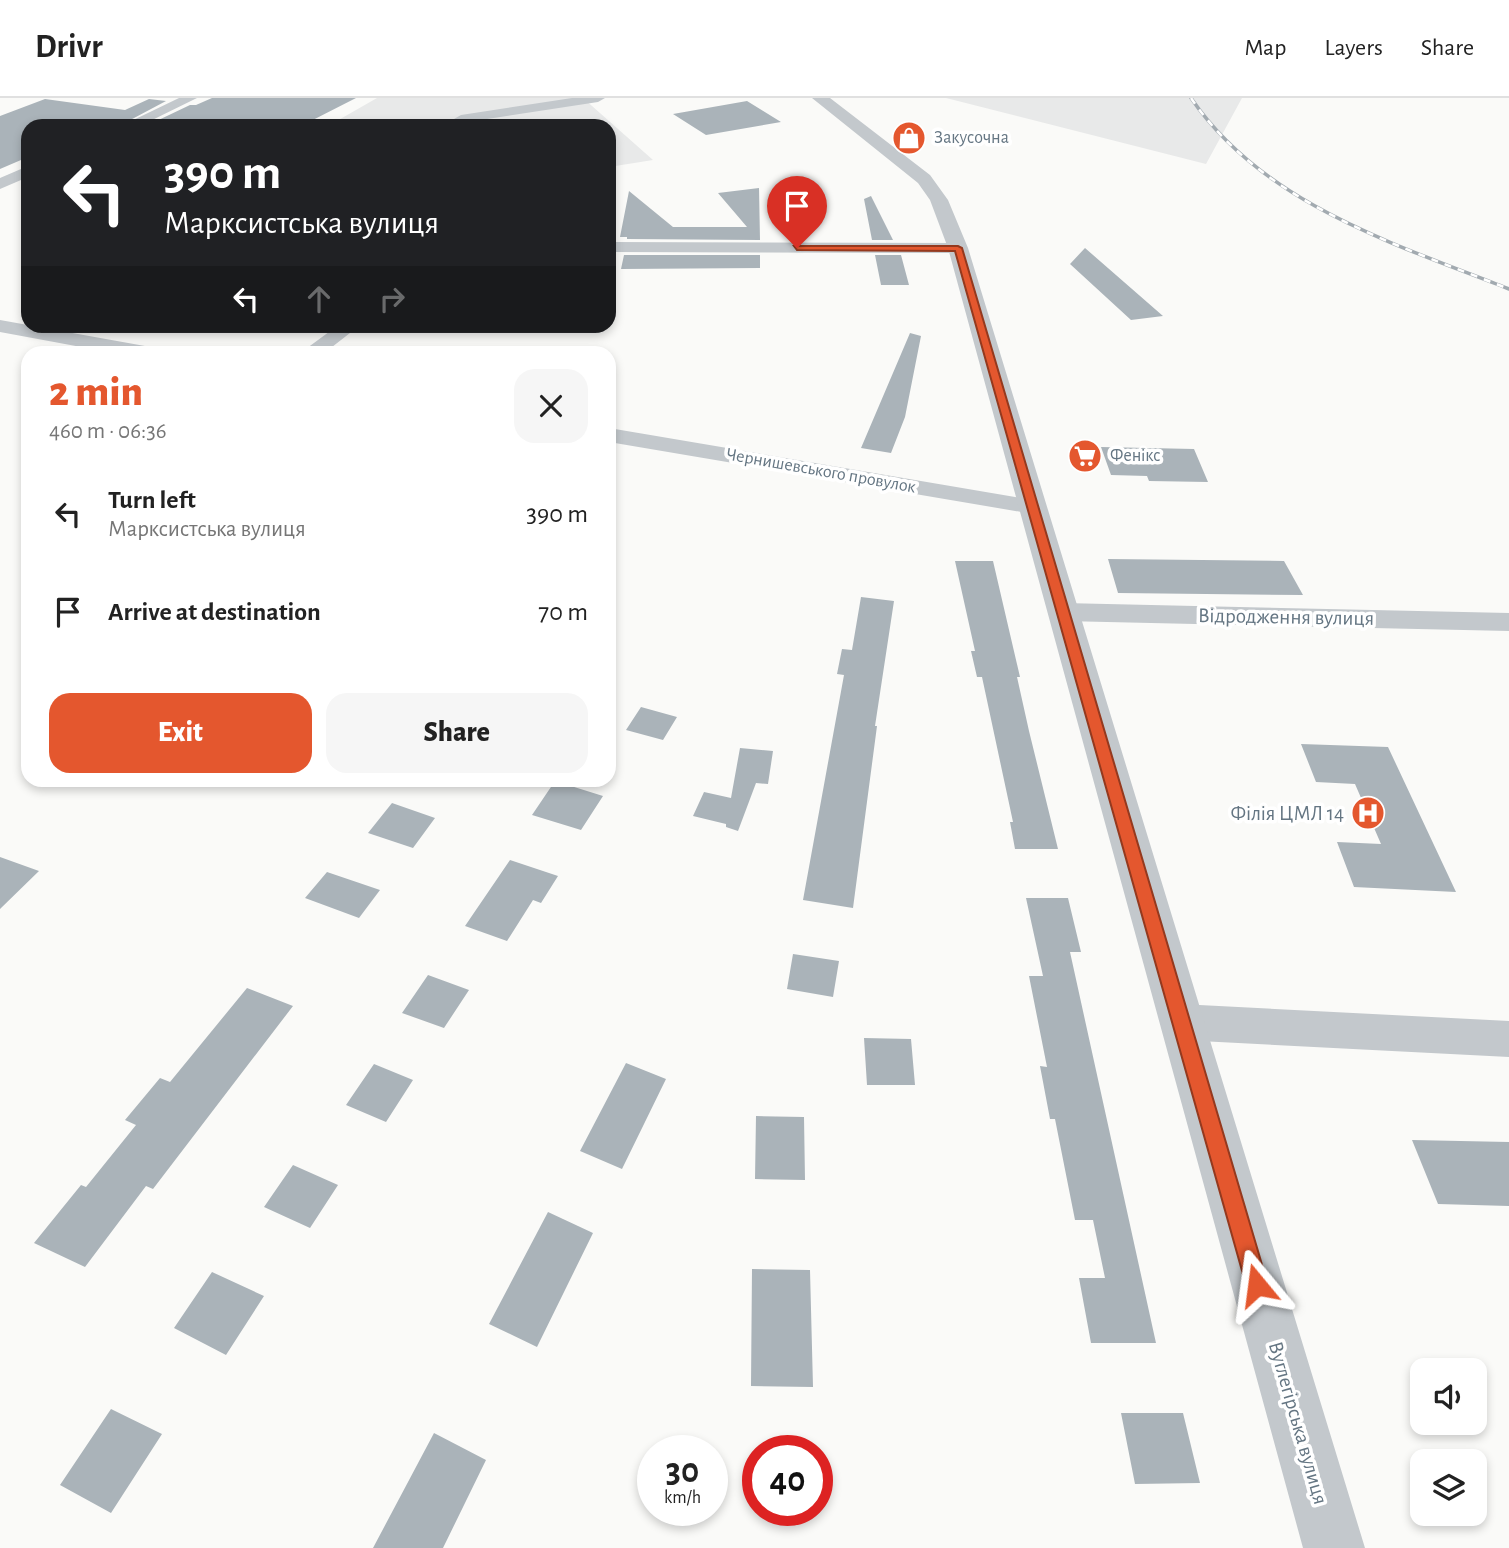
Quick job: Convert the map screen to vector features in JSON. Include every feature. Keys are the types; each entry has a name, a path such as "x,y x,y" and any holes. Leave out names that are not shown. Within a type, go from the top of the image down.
{"street":[{"path":"144,119 190,98"},
{"path":"461,119 598,98"},
{"name":"Вуглегірська вулиця","path":"820,98 923,179 939,200 958,248 1180,1022 1335,1548"},
{"path":"0,184 21,174"},
{"path":"616,247 958,248"},
{"path":"0,326 21,330"},
{"path":"39,333 111,346"},
{"path":"320,346 339,333"},
{"name":"Чернишевського провулок","path":"616,436 1032,507"},
{"name":"Відродження вулиця","path":"1063,612 1509,622"},
{"path":"1180,1022 1509,1039"}],"shaded area":[{"path":"377,98 583,98 607,119 340,119"},
{"path":"946,98 1242,98 1206,164"},
{"path":"616,127 653,160 616,166"}],"building":[{"path":"212,98 356,98 315,119 161,119 190,105"},
{"path":"45,99 125,110 149,99 166,101 132,119 21,119 21,160 0,169 0,116"},
{"path":"747,101 781,122 706,135 673,114"},
{"path":"759,188 760,240 620,237 629,191 673,227 747,227 718,193"},
{"path":"871,196 893,240 872,240 864,199"},
{"path":"1085,248 1163,316 1131,320 1070,264"},
{"path":"624,255 760,255 760,268 621,269"},
{"path":"875,255 901,255 909,285 881,285"},
{"path":"910,333 921,336 905,417 891,453 861,448"},
{"path":"1101,447 1194,449 1208,482 1149,481 1147,476 1111,475"},
{"path":"1108,559 1284,561 1303,595 1118,593"},
{"path":"955,561 993,561 1020,677 1017,677 1029,731 1058,849 1015,849 1010,822 1013,822 982,677 977,677 971,651 975,651"},
{"path":"861,597 894,601 875,726 853,908 803,900 844,675 837,674 842,649 852,650"},
{"path":"641,707 677,717 663,740 626,730"},
{"path":"1301,744 1388,747 1456,892 1354,887 1337,842 1381,844 1355,784 1316,782"},
{"path":"740,748 773,751 768,784 756,783 738,831 726,827 726,824 693,816 704,792 731,798"},
{"path":"551,787 574,787 603,796 581,830 532,815"},
{"path":"392,803 435,818 413,848 368,833"},
{"path":"0,857 39,871 0,909"},
{"path":"510,860 558,876 541,903 533,900 507,941 465,926"},
{"path":"327,872 380,890 359,918 305,898"},
{"path":"1026,898 1068,898 1081,952 1070,952 1156,1343 1091,1343 1079,1278 1105,1278 1093,1220 1075,1220 1055,1119 1050,1119 1040,1066 1047,1067 1029,976 1043,976"},
{"path":"793,954 839,961 833,997 787,989"},
{"path":"428,975 469,990 444,1028 402,1013"},
{"path":"247,988 293,1006 153,1189 146,1186 85,1267 34,1243 81,1185 86,1187 136,1125 125,1120 160,1078 170,1082"},
{"path":"864,1038 911,1039 915,1085 867,1085"},
{"path":"626,1063 666,1079 622,1169 580,1151"},
{"path":"374,1064 413,1080 386,1122 346,1105"},
{"path":"756,1116 804,1117 805,1180 755,1179"},
{"path":"1412,1140 1509,1142 1509,1206 1438,1204"},
{"path":"293,1165 338,1185 310,1228 264,1207"},
{"path":"548,1212 593,1233 537,1347 489,1324"},
{"path":"752,1269 810,1270 813,1387 751,1386"},
{"path":"212,1272 264,1296 226,1355 174,1328"},
{"path":"111,1409 162,1434 111,1513 60,1485"},
{"path":"1121,1413 1183,1413 1200,1483 1135,1484"},
{"path":"434,1433 486,1460 443,1548 373,1548"}],"railway":[{"path":"1191,98 1221,135 1255,166 1293,193 1377,237 1509,289"}],"place":[{"name":"Закусочна","path":"909,138"},
{"name":"Фенікс","path":"1085,456"},
{"name":"Філія ЦМЛ 14","path":"1368,813"}],"route":[{"path":"797,248 958,248 1257,1285"}]}
